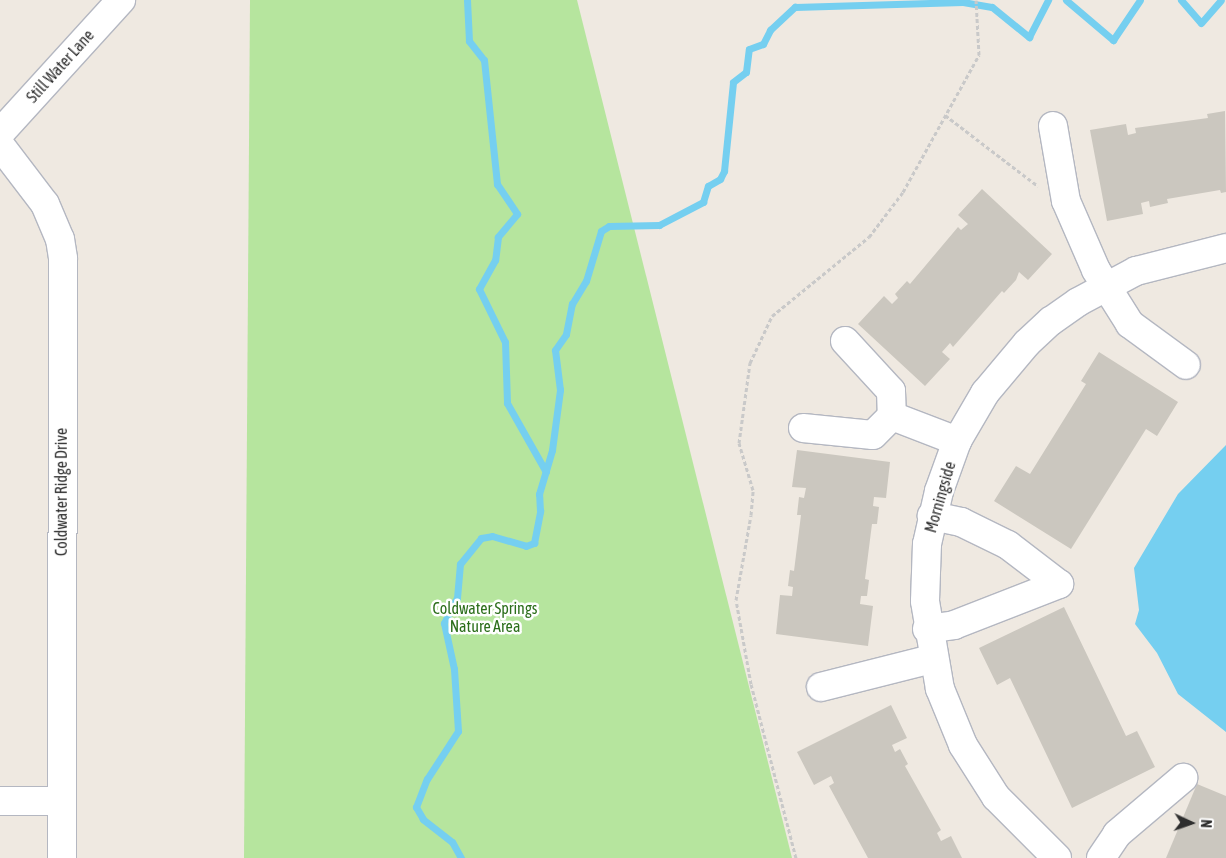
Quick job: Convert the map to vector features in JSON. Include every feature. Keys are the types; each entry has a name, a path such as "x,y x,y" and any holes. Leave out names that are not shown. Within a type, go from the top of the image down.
{"street":[{"name":"Still Water Lane","path":"0,133 121,0"},
{"path":"1053,126 1066,201 1076,232 1106,286 1130,324 1186,365"},
{"name":"Coldwater Ridge Drive","path":"0,145 46,204 60,239 63,259 62,858"},
{"name":"Morningside","path":"1040,853 996,798 963,746 932,659 927,629 925,572 932,516 957,441 985,393 1027,343 1058,316 1106,286 1167,260 1226,248"},
{"path":"803,428 873,435 892,416 891,391 845,341"},
{"path":"892,416 957,441"},
{"path":"927,629 954,625 1059,584 1008,545 961,522 932,516"},
{"path":"821,687 932,659"},
{"path":"1101,858 1117,834 1183,778"},
{"path":"0,801 62,801"}],"path":[{"path":"976,0 979,29"},
{"path":"945,115 1002,161 1066,201"}],"green space":[{"name":"Coldwater Springs Nature Area","path":"250,0 577,0 792,858 244,858"}],"water":[{"path":"1226,445 1226,732 1178,694 1157,653 1135,624 1139,610 1134,568 1178,494"}],"building":[{"path":"1225,111 1226,192 1221,193 1220,190 1167,199 1168,203 1150,207 1149,201 1141,203 1143,214 1107,221 1090,130 1126,124 1128,135 1136,133 1135,128 1208,118 1207,114"},
{"path":"982,189 1052,254 1028,280 1019,272 1016,280 1004,293 1002,291 953,347 950,343 942,352 950,359 925,386 858,324 884,296 892,304 898,298 895,294 907,281 910,284 958,227 961,230 968,224 958,215"},
{"path":"1099,352 1178,402 1157,436 1146,429 1071,549 994,501 1016,466 1030,474 1086,384 1081,381"},
{"path":"797,450 890,462 886,498 874,497 873,506 879,507 877,524 872,524 865,579 869,580 867,596 861,596 860,604 873,606 868,646 776,634 780,595 792,596 793,587 788,586 790,570 794,571 801,515 797,515 799,497 804,498 806,488 792,487"},
{"path":"1064,607 1126,736 1137,731 1155,767 1072,808 1010,678 997,685 979,648"},
{"path":"891,705 907,738 892,745 895,752 900,749 908,764 905,766 941,830 937,833 941,841 951,836 962,858 868,858 829,786 834,783 831,776 814,785 797,752"},
{"path":"1197,784 1226,796 1226,858 1166,858"}],"waterway":[{"path":"467,0 469,41 484,60 497,184 517,214 498,237 495,260 479,289 505,342 507,403 546,472"},
{"path":"461,858 452,842 423,819 416,807 427,779 458,731 454,669 444,623 457,598 460,564 481,538 492,536 526,546 534,543 540,511 539,494 552,450 560,390 555,350 566,334 572,304 586,281 601,231 609,226 659,225 703,202 708,186 720,179 724,171 733,82 746,72 749,49 763,44 770,30 795,7 963,2 992,7 1029,37 1048,0"},
{"path":"1066,0 1113,40 1140,0"},
{"path":"1181,0 1201,23 1221,0"}]}
